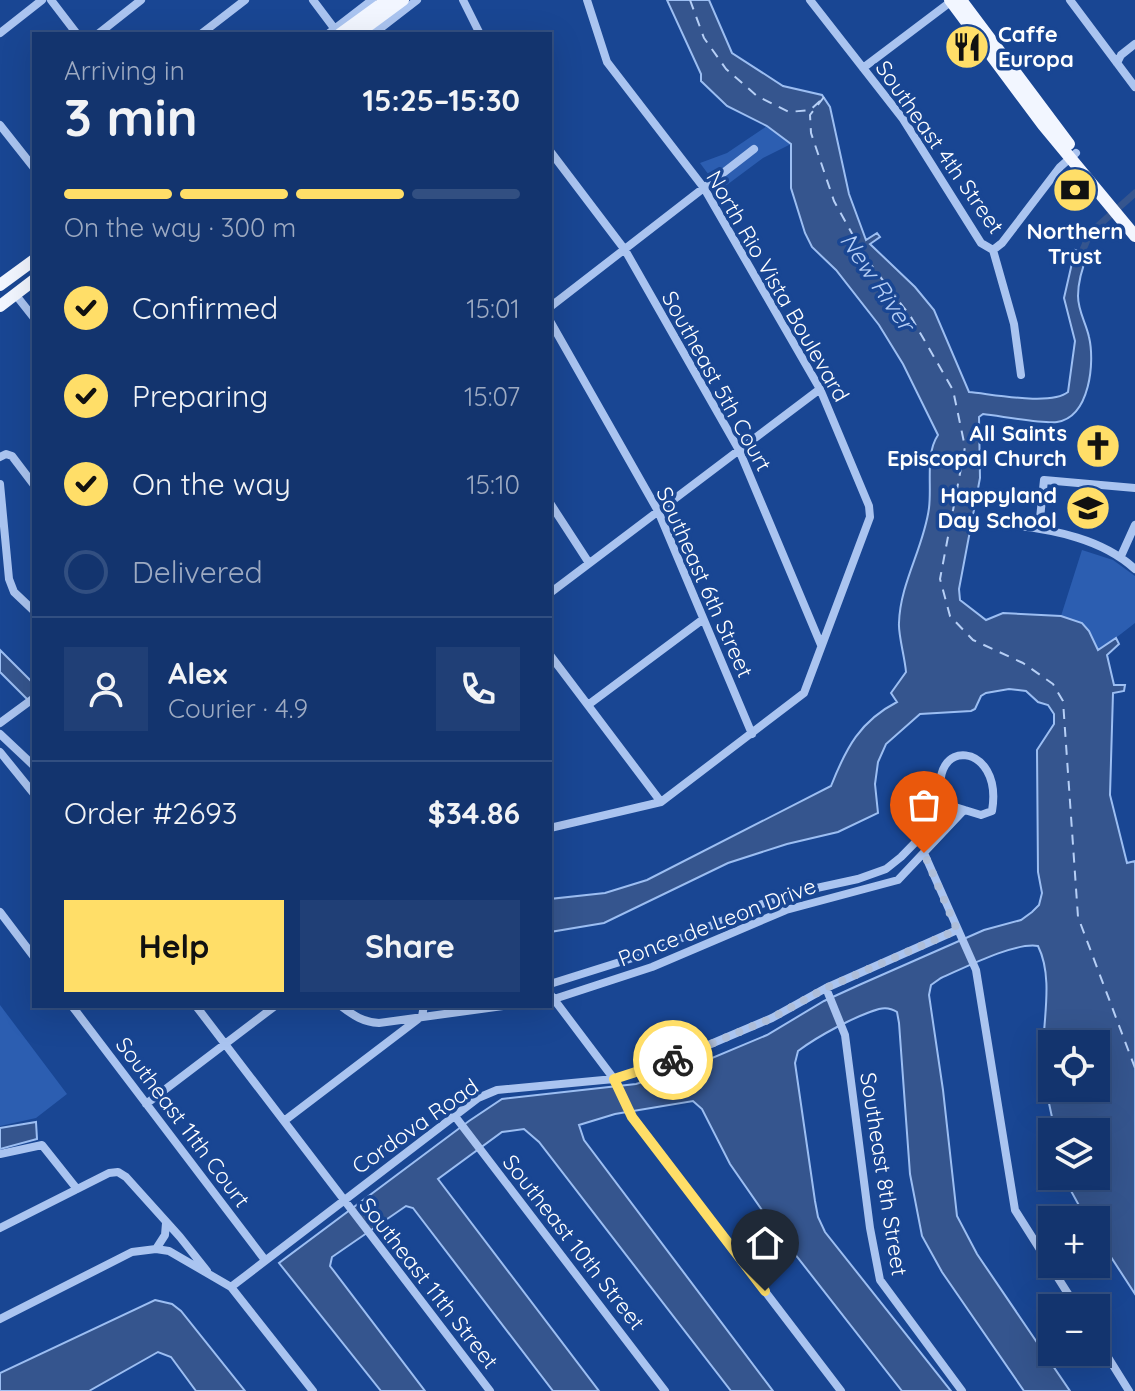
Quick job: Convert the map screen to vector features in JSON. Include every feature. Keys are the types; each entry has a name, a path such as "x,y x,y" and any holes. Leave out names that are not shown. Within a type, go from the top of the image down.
{"main road":[{"path":"334,32 387,0"},
{"path":"360,32 403,0"},
{"path":"954,0 1134,234"},
{"path":"0,299 1,282 29,264"},
{"path":"15,294 17,279 29,264"},
{"path":"0,306 32,281"}],"street":[{"path":"0,33 42,0"},
{"path":"51,0 75,32"},
{"path":"101,32 141,0"},
{"path":"204,32 245,0"},
{"path":"313,0 334,32 372,0"},
{"path":"376,32 417,0"},
{"path":"463,0 479,32"},
{"name":"North Rio Vista Boulevard","path":"552,828 661,802 804,693 870,517 869,506 820,389 704,188 607,62 587,0"},
{"name":"Southeast 4th Street","path":"810,0 909,129 981,243 993,250 1014,324 1021,375"},
{"path":"863,68 954,0"},
{"path":"1070,0 1135,87"},
{"path":"1117,63 1121,55 1135,44"},
{"path":"0,125 32,165"},
{"path":"552,305 754,149"},
{"name":"Southeast 5th Court","path":"552,154 625,250 739,450 821,645"},
{"path":"993,250 1073,155"},
{"path":"15,294 32,315"},
{"name":"Southeast 6th Street","path":"552,325 658,511 752,734"},
{"path":"552,591 820,389"},
{"path":"3,455 12,456 32,482"},
{"path":"1039,528 1044,480 1135,488"},
{"path":"0,484 9,579 14,592 32,609"},
{"path":"552,506 589,563"},
{"path":"1011,525 1070,535 1121,556 1135,569"},
{"path":"1121,556 1135,525"},
{"path":"588,705 702,620"},
{"path":"552,658 661,802"},
{"path":"0,723 30,700"},
{"path":"0,734 32,764"},
{"path":"0,752 32,790"},
{"name":"Ponce de Leon Drive","path":"552,983 639,956 762,904 886,869 945,812 959,809 981,815 992,811 993,785 985,766 975,756 962,754 947,762 941,771 939,789 943,801 959,809"},
{"name":"Ponce de Leon Drive","path":"552,998 652,967 786,910 898,880 959,809"},
{"path":"924,853 976,970 1015,1210 1068,1294"},
{"path":"0,912 32,954"},
{"name":"Cordova Road","path":"231,1287 456,1119 478,1098 497,1090 614,1079 659,1066 959,934"},
{"name":"Southeast 8th Street","path":"828,992 843,1028 880,1280 962,1391"},
{"path":"552,999 614,1079 632,1117 841,1391"},
{"name":"Southeast 11th Court","path":"74,1008 265,1260"},
{"name":"Southeast 11th Street","path":"198,1008 490,1391"},
{"path":"146,1104 272,1008"},
{"path":"344,1008 366,1022 379,1023 487,1008"},
{"path":"284,1121 422,1016 424,1008"},
{"name":"Southeast 10th Street","path":"456,1119 665,1391"},
{"path":"0,1154 42,1145 77,1189"},
{"path":"0,1228 109,1173 118,1172 180,1237 210,1275"},
{"path":"156,1249 165,1235 166,1223"},
{"path":"0,1319 132,1252 169,1251 231,1287 313,1391"},
{"path":"1110,1360 1129,1391"}],"shaded area":[{"path":"767,126 791,144 763,158 720,190 700,163 727,153"},
{"path":"1082,550 1113,560 1135,576 1135,623 1099,651 1084,629 1061,616"},
{"path":"0,1005 67,1094 36,1118 0,1126"}],"water":[{"name":"New River","path":"667,0 709,0 732,53 783,86 822,95 830,107 849,194 866,240 877,233 880,237 870,244 934,310 969,392 1035,399 1068,392 1075,341 1064,298 1075,250 1088,254 1078,290 1079,307 1091,348 1088,387 1083,400 1068,418 1057,422 983,414 979,417 980,478 959,589 960,600 986,620 1003,613 1061,616 1082,623 1098,650 1116,638 1119,644 1107,655 1114,685 1125,685 1124,691 1113,693 1110,795 1127,863 1135,861 1135,1294 1110,1256 1110,1206 1079,1206 1070,1190 1110,1190 1110,1118 1052,1118 1049,1102 1110,1102 1110,1030 1044,1030 1046,974 1038,946 1028,946 1003,952 941,978 931,985 929,995 957,1216 977,1254 1038,1344 1038,1366 1053,1366 1070,1391 1024,1391 942,1272 922,1236 910,1174 899,1023 897,1012 888,1008 848,1021 798,1051 795,1063 815,1201 825,1232 951,1391 902,1391 773,1226 730,1164 702,1109 693,1101 615,1114 579,1125 584,1140 773,1391 731,1391 539,1142 524,1129 502,1132 438,1179 599,1391 553,1391 413,1208 406,1206 332,1257 330,1266 425,1391 381,1391 279,1263 469,1121 502,1099 636,1084 693,1066 767,1035 824,1001 859,985 984,930 1021,920 1039,905 1042,893 1038,872 1037,750 1054,724 1054,714 1048,705 1038,702 1026,691 1009,689 986,693 971,711 920,714 886,744 878,762 875,784 878,813 838,832 728,863 604,923 552,932 552,899 605,893 647,880 831,786 856,737 873,718 897,702 891,693 906,672 899,628 900,608 926,522 930,499 930,460 938,435 903,364 879,325 836,270 812,247 791,188 791,144 767,126 727,106 701,81 701,74"},
{"path":"0,650 32,682 32,704 0,672"},
{"path":"36,1122 37,1139 0,1149 0,1128"},
{"path":"155,1300 172,1304 181,1311 245,1391 196,1391 171,1357 158,1352 89,1391 0,1391 0,1373"}],"waterway":[{"path":"1082,252 1090,233 1135,193"}],"ferry route":[{"path":"690,0 704,38 726,69 757,96 789,112 810,110 820,101"},
{"path":"824,97 810,115 811,133 834,201 865,257 911,317 953,390 965,447 940,579 950,616 973,640 1023,663 1053,684 1063,701 1078,917 1135,1068"}],"way so far":[{"path":"673,1060 772,1018 826,988 957,930 924,853"}],"place":[{"name":"Caffe Europa","path":"967,47"},
{"name":"Northern Trust","path":"1075,190"},
{"name":"All Saints Episcopal Church","path":"1098,446"},
{"name":"Happyland Day School","path":"1088,508"}],"route":[{"path":"673,1060 614,1079 632,1117 765,1291"}]}
